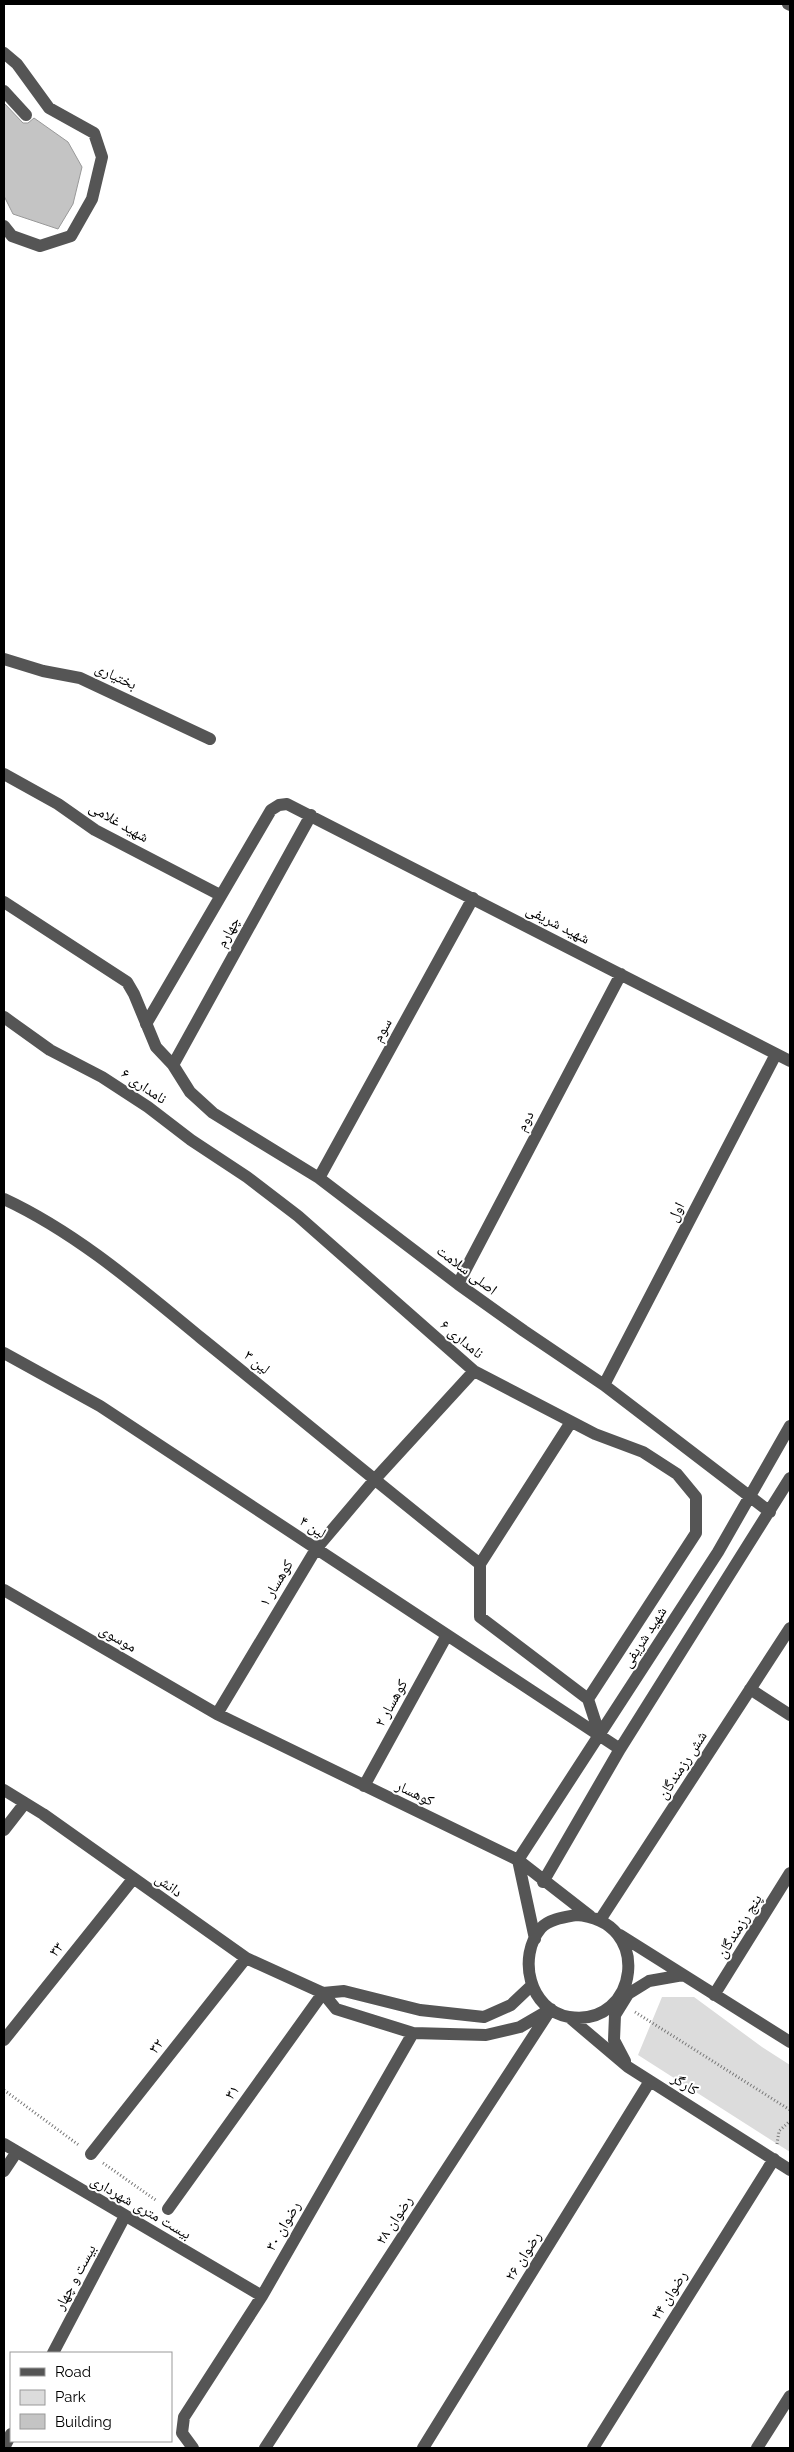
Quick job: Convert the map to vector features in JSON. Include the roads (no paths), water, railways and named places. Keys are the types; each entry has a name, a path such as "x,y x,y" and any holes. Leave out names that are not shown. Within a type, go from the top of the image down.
{"street":[{"path":"4,54 17,64 49,108 94,133 102,158 92,199 71,236 40,246 12,236 4,226"},
{"path":"4,91 26,115"},
{"name":"بختیاری","path":"4,659 43,671 80,678 111,690 210,739"},
{"name":"شهید غلامی","path":"4,774 58,804 95,830 220,895"},
{"name":"شهید شریفی","path":"146,1024 271,810 279,805 288,804 790,1061"},
{"name":"چهارم","path":"173,1065 311,815"},
{"name":"سوم","path":"319,1178 473,898"},
{"name":"اصلی سلامت","path":"4,902 127,982 134,994 156,1047 173,1065 190,1092 213,1113 319,1178 458,1284 604,1385 770,1512"},
{"name":"دوم","path":"458,1284 621,974"},
{"name":"نامداری ۶","path":"4,1017 50,1050 102,1077 148,1107 191,1140 247,1177 298,1216 474,1371 595,1434 643,1452 678,1474 696,1497 696,1533 588,1699"},
{"name":"اول","path":"604,1385 776,1054"},
{"name":"لین ۳","path":"4,1199 30,1211 108,1264 376,1478 480,1564"},
{"name":"لین ۴","path":"4,1354 100,1406 620,1749"},
{"name":"کوهسار ۱","path":"217,1714 316,1549 376,1478 474,1371"},
{"path":"571,1422 480,1564 480,1617 588,1699 600,1736"},
{"name":"شهید شریفی","path":"518,1860 718,1552 790,1426"},
{"path":"544,1882 620,1749 790,1478"},
{"name":"موسوی","path":"4,1590 217,1714"},
{"name":"شش رزمندگان","path":"595,1918 790,1628"},
{"name":"کوهسار ۲","path":"364,1786 447,1635"},
{"path":"750,1689 790,1716"},
{"name":"کوهسار","path":"217,1714 518,1860 544,1882 595,1918"},
{"name":"دانش","path":"4,1790 246,1958 323,1993 344,1992 420,2010 484,2017 511,2005 531,1986"},
{"path":"4,1830 25,1803"},
{"path":"518,1860 535,1939"},
{"name":"پنج رزمندگان","path":"714,1995 790,1873"},
{"name":"۳۳","path":"4,2040 133,1878"},
{"path":"620,1935 630,1958 628,1982 615,2003 593,2015 568,2017 551,2009 531,1986 527,1962 535,1939 542,1927 559,1918 595,1918 790,2042"},
{"name":"۳۲","path":"91,2154 246,1958"},
{"path":"628,2067 614,2040 615,2015 628,1994 649,1981 683,1975"},
{"name":"دانش","path":"323,1993 336,2010 413,2033 486,2035 520,2027 551,2009"},
{"name":"۳۱","path":"168,2209 323,1993"},
{"name":"رضوان ۲۸","path":"265,2448 551,2009"},
{"name":"کارگر","path":"568,2017 628,2067 790,2170"},
{"name":"رضوان ۳۰","path":"193,2448 182,2433 184,2417 262,2296 413,2033"},
{"name":"رضوان ۲۶","path":"422,2448 650,2081"},
{"name":"بیست متری شهرداری","path":"4,2144 262,2296"},
{"path":"4,2171 16,2152"},
{"name":"رضوان ۲۴","path":"593,2448 774,2159"},
{"name":"بیست و چهار","path":"54,2352 125,2216"},
{"path":"757,2448 790,2396"},
{"path":"4,2448 10,2436"}]}
